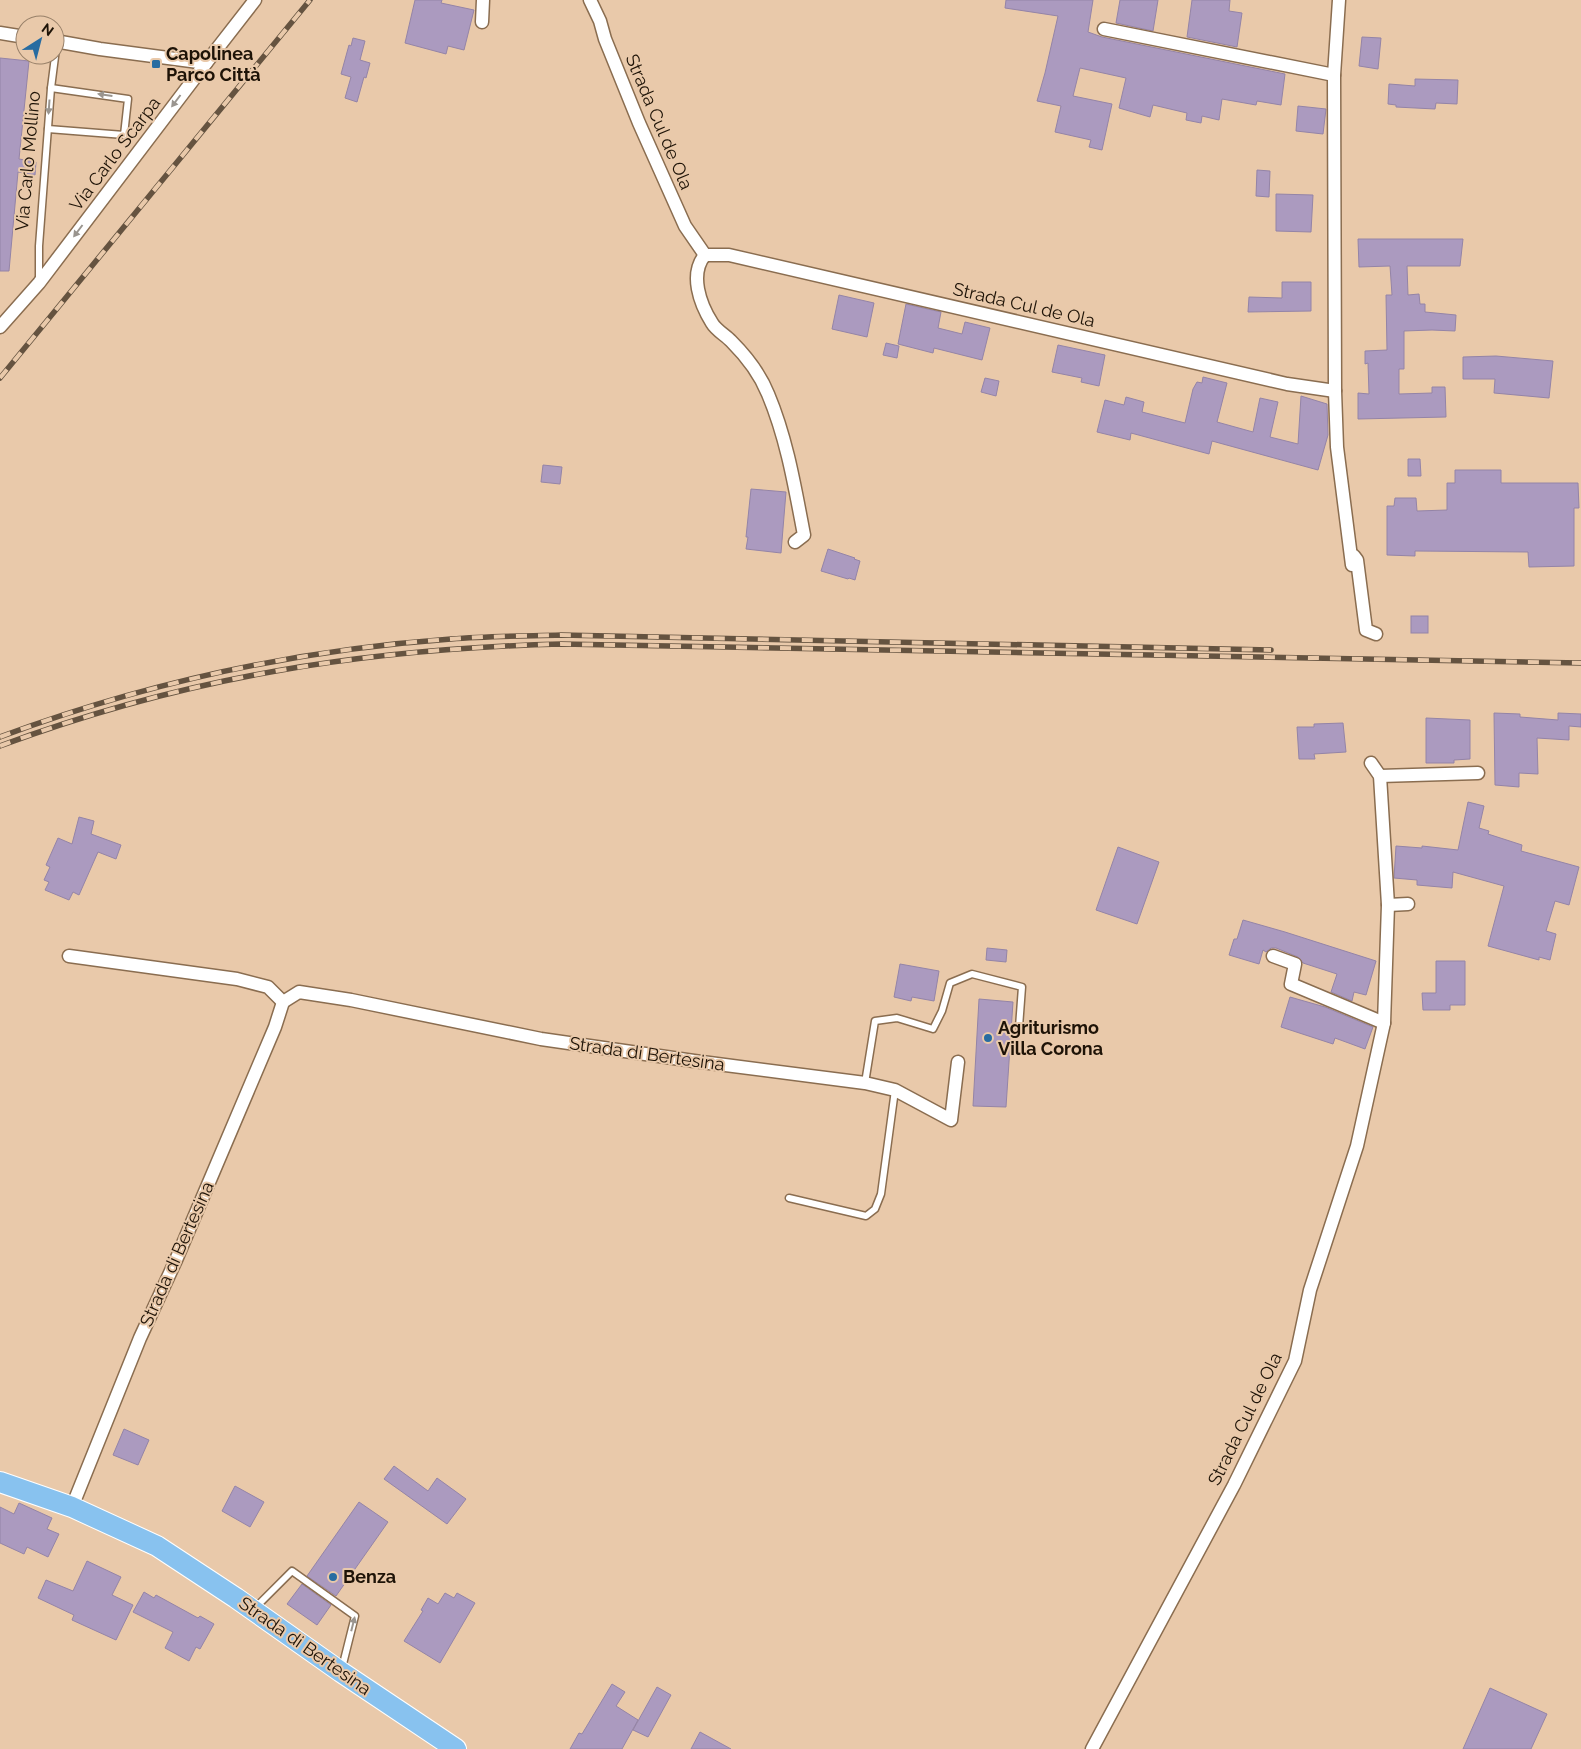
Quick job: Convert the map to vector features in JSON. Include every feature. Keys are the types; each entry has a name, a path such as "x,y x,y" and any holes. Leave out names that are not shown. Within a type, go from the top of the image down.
{"main road":[{"name":"Strada di Bertesina","path":"0,1482 72,1507 158,1546 456,1749"}],"street":[{"name":"Via Carlo Scarpa","path":"2,320 39,283 255,0"},
{"path":"482,22 483,0"},
{"name":"Strada Cul de Ola","path":"590,0 639,122 685,226 705,255 729,255 1287,384 1335,391"},
{"path":"1339,0 1334,75 1335,391 1337,447 1352,565"},
{"path":"1104,29 1334,75"},
{"path":"0,33 15,35"},
{"name":"Via Carlo Mollino","path":"65,43 100,49 206,62"},
{"path":"705,255 699,262 697,273 698,293 712,324 732,342 757,372 768,394 782,433 804,535 795,542"},
{"path":"1350,550 1357,560 1366,587 1366,630 1376,634"},
{"path":"1371,763 1380,776 1478,774"},
{"name":"Strada Cul de Ola","path":"1092,1749 1234,1485 1295,1361 1310,1290 1357,1146 1384,1023 1388,905 1380,776"},
{"path":"1388,905 1408,904"},
{"path":"69,956 238,980 268,987 283,1002"},
{"path":"1273,956 1295,964 1291,984 1384,1023"},
{"name":"Strada di Bertesina","path":"72,1507 140,1338 198,1208 283,1002 299,992 351,1000 541,1039 865,1083 895,1090 951,1120 958,1062"}],"lane":[{"name":"Via Carlo Mollino","path":"39,283 39,246 53,65"},
{"path":"48,129 124,135 128,99 51,88"},
{"path":"865,1083 875,1021 897,1018 933,1029 942,1011 950,984 972,974 1022,987 1019,1027"},
{"path":"789,1198 866,1216 874,1209 881,1194 895,1090"},
{"path":"254,1610 292,1571 324,1593 355,1616 341,1672"}],"building":[{"path":"415,0 442,0 441,3 474,10 464,50 448,46 446,54 405,43"},
{"path":"1006,0 1093,0 1088,32 1102,37 1285,74 1281,105 1257,101 1256,105 1222,99 1219,120 1202,116 1201,123 1186,120 1187,113 1153,105 1150,117 1119,108 1126,78 1080,68 1073,96 1112,104 1102,150 1089,147 1091,140 1055,132 1061,106 1037,101 1058,16 1005,8"},
{"path":"1120,0 1158,0 1153,31 1116,23"},
{"path":"1192,0 1230,0 1229,11 1242,13 1237,47 1187,37"},
{"path":"1362,37 1381,38 1378,69 1359,66"},
{"path":"353,38 365,41 360,60 370,63 357,102 345,98 351,77 341,74 349,45 351,46"},
{"path":"0,58 15,60 15,65 29,65 19,159 36,162 35,175 18,172 9,271 0,271"},
{"path":"1415,79 1458,80 1457,104 1436,103 1435,109 1396,107 1396,105 1388,104 1389,84 1415,86"},
{"path":"1298,106 1326,109 1323,134 1296,131"},
{"path":"1257,170 1270,171 1269,197 1256,196"},
{"path":"1276,194 1313,195 1311,232 1276,231"},
{"path":"1358,239 1463,239 1460,266 1407,266 1408,295 1419,294 1420,304 1425,304 1425,312 1456,315 1455,331 1404,331 1404,369 1399,369 1399,394 1432,393 1432,387 1445,387 1446,417 1358,419 1358,393 1369,394 1368,363 1365,364 1365,351 1387,350 1386,295 1392,295 1390,266 1359,267"},
{"path":"1282,282 1311,282 1311,311 1248,312 1249,297 1282,298"},
{"path":"839,295 874,303 867,337 832,329"},
{"path":"906,304 941,312 938,328 962,334 965,322 990,328 982,360 934,348 933,353 898,344"},
{"path":"886,343 899,346 897,358 883,355"},
{"path":"1058,345 1105,355 1099,386 1081,382 1082,378 1052,372"},
{"path":"1496,356 1553,361 1549,398 1494,393 1495,379 1463,379 1463,357"},
{"path":"1203,377 1227,383 1217,422 1253,432 1260,398 1278,402 1270,437 1298,444 1301,396 1327,404 1328,435 1318,470 1212,441 1209,454 1131,433 1130,440 1097,432 1105,400 1124,405 1126,397 1144,402 1142,412 1185,423 1193,389 1197,382 1202,383"},
{"path":"985,378 999,381 996,396 981,392"},
{"path":"1408,459 1420,459 1421,476 1408,476"},
{"path":"543,465 562,467 560,484 541,482"},
{"path":"1455,470 1501,470 1501,483 1578,483 1579,508 1574,508 1574,566 1529,567 1528,552 1415,551 1415,556 1387,555 1387,506 1394,506 1395,498 1416,498 1417,511 1447,510 1447,483 1455,483"},
{"path":"751,489 786,492 781,553 746,549"},
{"path":"828,549 860,561 855,580 821,571"},
{"path":"1411,616 1428,616 1428,633 1411,633"},
{"path":"1494,713 1520,714 1520,717 1558,720 1558,713 1581,714 1581,727 1569,726 1569,740 1537,738 1538,774 1519,773 1519,787 1495,785"},
{"path":"1426,718 1470,720 1470,759 1454,760 1454,763 1426,763"},
{"path":"1343,723 1346,752 1314,754 1315,759 1299,759 1297,727 1314,727 1314,724"},
{"path":"1468,802 1484,806 1479,828 1489,831 1488,834 1522,845 1521,851 1579,867 1569,905 1555,901 1546,931 1556,934 1550,960 1539,957 1539,960 1488,946 1504,886 1453,872 1452,888 1417,885 1417,880 1394,878 1396,846 1422,848 1422,846 1458,850"},
{"path":"79,817 94,821 91,834 121,845 116,859 98,852 79,895 73,892 69,900 45,890 49,882 44,880 50,867 46,865 58,838 72,844"},
{"path":"1118,847 1159,862 1137,924 1096,910"},
{"path":"1243,920 1376,961 1366,995 1354,992 1352,1001 1331,992 1337,974 1303,963 1298,957 1276,948 1271,948 1266,952 1263,950 1259,964 1229,955"},
{"path":"987,948 1007,950 1006,962 986,960"},
{"path":"1436,961 1465,961 1465,1005 1450,1005 1450,1010 1423,1010 1422,993 1436,993"},
{"path":"900,964 939,971 934,1001 912,997 911,1001 894,997"},
{"path":"1290,997 1325,1007 1373,1027 1365,1049 1335,1038 1333,1044 1281,1027"},
{"path":"979,999 1013,1002 1006,1107 973,1106"},
{"path":"124,1429 149,1440 138,1465 113,1455"},
{"path":"394,1466 428,1491 437,1478 466,1499 447,1524 384,1479"},
{"path":"235,1486 264,1502 250,1527 222,1511"},
{"path":"359,1502 388,1522 336,1596 307,1576"},
{"path":"19,1503 52,1518 47,1529 59,1534 48,1557 27,1547 24,1554 0,1543 0,1507 14,1514"},
{"path":"87,1561 121,1577 112,1595 133,1605 116,1640 72,1620 74,1615 38,1598 46,1580 73,1591"},
{"path":"302,1584 331,1605 317,1625 287,1604"},
{"path":"144,1592 154,1598 156,1595 198,1618 200,1616 214,1624 200,1649 196,1647 189,1661 165,1648 173,1632 133,1612"},
{"path":"445,1593 454,1598 457,1593 475,1603 440,1663 404,1641 423,1611 421,1610 428,1598 438,1604"},
{"path":"612,1684 625,1692 616,1706 638,1720 622,1749 570,1749 579,1733 582,1734"},
{"path":"657,1687 671,1695 648,1737 633,1730"},
{"path":"1490,1688 1547,1714 1531,1749 1463,1749"},
{"path":"700,1732 731,1749 691,1749"}],"railway":[{"path":"0,378 310,0"},
{"path":"0,737 110,700 222,672 336,651 465,638 561,635 1271,650"},
{"path":"0,746 69,722 138,702 276,671 416,652 488,647 561,644 1581,663"}],"place":[{"name":"Capolinea Parco Città","path":"156,64"},
{"name":"Agriturismo Villa Corona","path":"988,1038"},
{"name":"Benza","path":"333,1577"}]}
